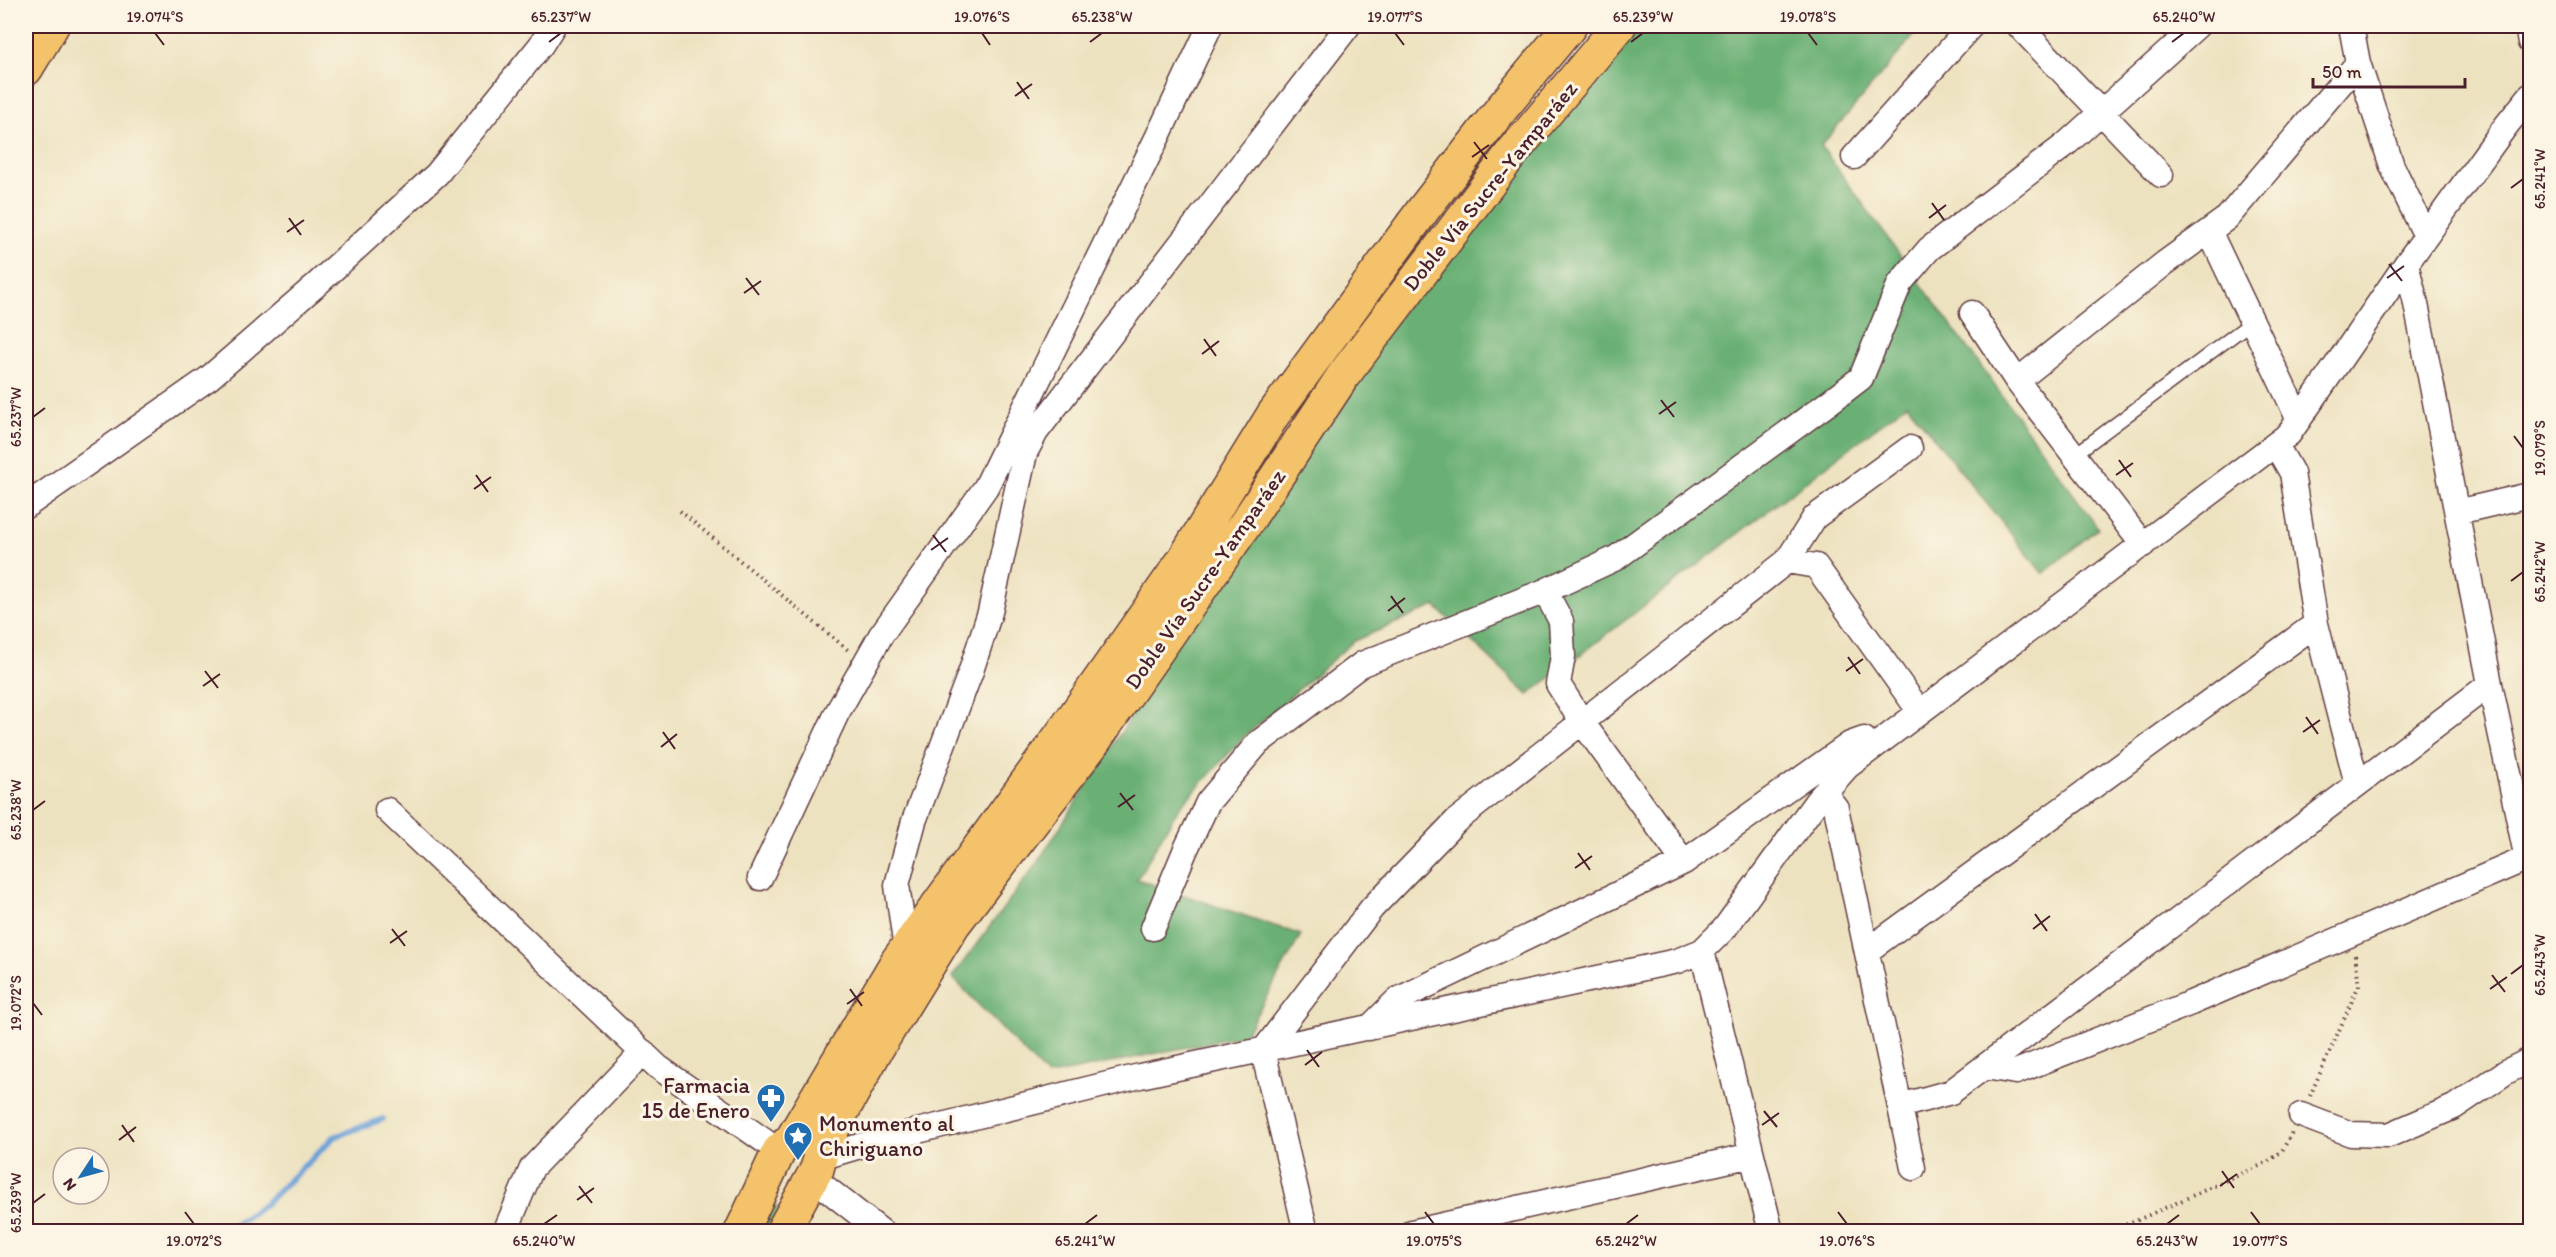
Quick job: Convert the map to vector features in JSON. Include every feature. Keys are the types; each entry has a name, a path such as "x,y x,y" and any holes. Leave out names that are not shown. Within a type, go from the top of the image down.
{"main road":[{"path":"26,69 52,26"},
{"name":"Doble Vía Sucre-Yamparáez","path":"741,1232 799,1163 915,960 1066,728 1183,561 1273,415 1347,312 1502,108 1570,26"},
{"name":"Doble Vía Sucre-Yamparáez","path":"915,960 953,925 1090,747 1246,523 1343,375 1512,153 1619,26"},
{"name":"Doble Vía Sucre-Yamparáez","path":"782,1232 799,1163"}],"street":[{"path":"26,506 209,378 316,285 437,174 541,45 553,26"},
{"path":"760,879 837,714 881,635 1017,446 1210,26"},
{"path":"915,960 897,885 915,821 971,671 990,612 1017,446 1036,432 1348,26"},
{"path":"1854,157 1971,26"},
{"path":"2019,26 2162,175"},
{"path":"1153,928 1208,802 1258,742 1362,664 1545,591 1616,558 1861,378 1900,283 1929,249 2065,145 2197,26"},
{"path":"2351,26 2358,63 2392,166 2426,236"},
{"path":"2527,26 2530,42"},
{"path":"2017,381 2165,263 2227,218 2358,63"},
{"path":"799,1163 884,1139 1140,1076 1677,961 1702,951 1725,928 1824,793 1846,767 2289,434 2406,264 2530,96"},
{"path":"2209,231 2299,420"},
{"path":"1984,1067 2016,1072 2191,1003 2529,858 2490,684 2415,299 2406,264"},
{"path":"1971,313 2017,381 2143,545"},
{"path":"2276,445 2292,473 2316,624 2357,784"},
{"path":"1263,1051 1372,908 1456,821 1787,561 1815,517 1910,448"},
{"path":"2457,512 2530,495"},
{"path":"1787,561 1816,566 1914,717"},
{"path":"1545,591 1561,621 1563,656 1558,684 1582,722 1684,862"},
{"path":"1866,951 2316,624"},
{"path":"1899,1106 1951,1092 2490,684"},
{"path":"1369,1028 1397,1000 1684,862 1850,744 1914,717"},
{"path":"1824,793 1836,808 1913,1168"},
{"path":"387,810 658,1066 799,1163 882,1232"},
{"path":"1702,951 1771,1232"},
{"path":"1263,1051 1306,1232"},
{"path":"505,1232 532,1168 643,1052"},
{"path":"2301,1115 2351,1134 2389,1135 2454,1107 2506,1072 2530,1060"},
{"path":"1412,1232 1752,1155"}],"lane":[{"path":"2074,455 2253,321"}],"path":[{"path":"680,511 865,664"},
{"path":"2097,1232 2131,1223 2266,1163 2282,1151 2301,1115 2359,985 2358,964 2348,935"}],"green space":[{"path":"1611,26 1922,26 1821,146 2098,528 2043,574 1907,404 1528,695 1435,606 1354,641 1244,737 1178,809 1137,879 1301,935 1245,1035 1047,1076 952,977 1037,863 1122,731 1221,560"},
{"path":"764,1201 778,1208 767,1231 750,1232"}],"waterway":[{"path":"223,1232 263,1206 334,1137 383,1119"},
{"path":"2494,1232 2515,1227 2527,1232"}],"place":[{"name":"Farmacia 15 de Enero","path":"771,1124"},
{"name":"Monumento al Chiriguano","path":"798,1162"}]}
